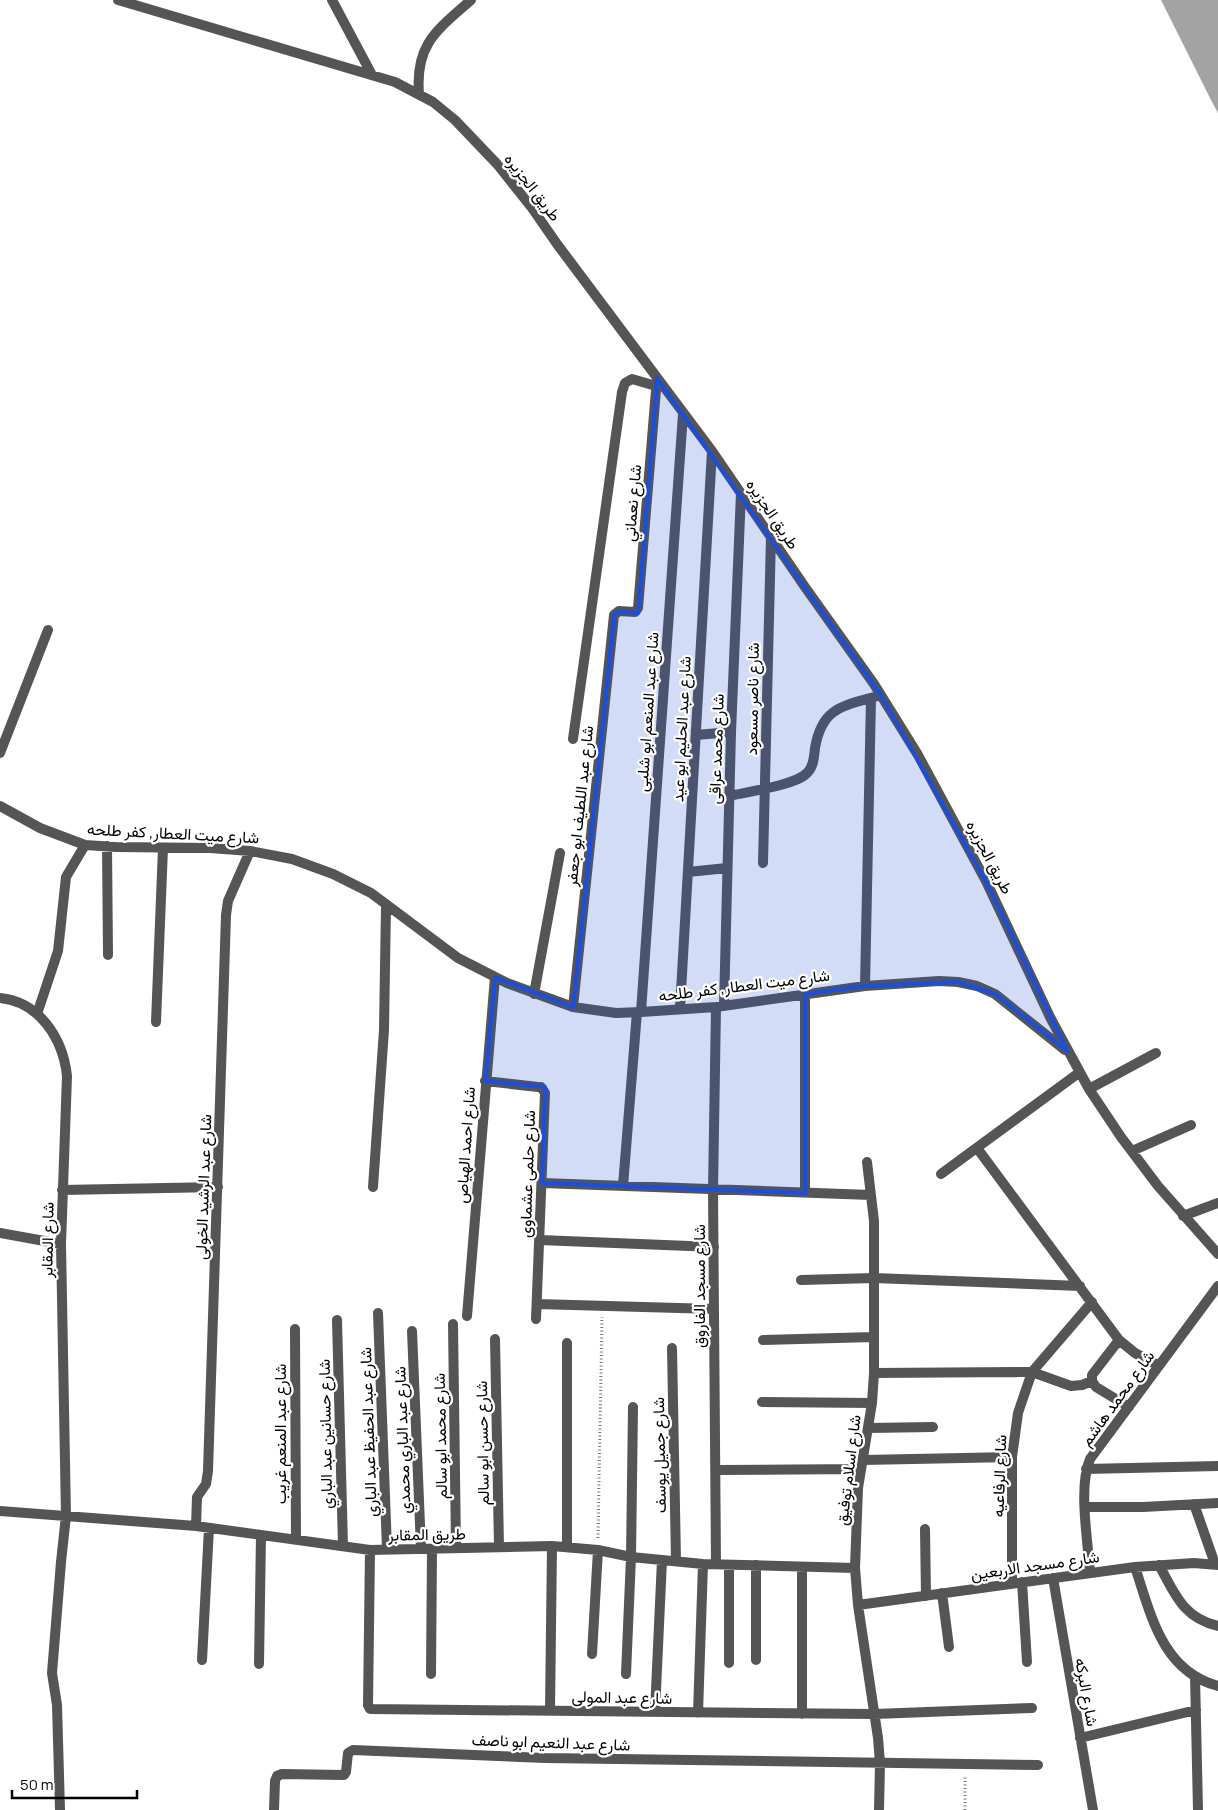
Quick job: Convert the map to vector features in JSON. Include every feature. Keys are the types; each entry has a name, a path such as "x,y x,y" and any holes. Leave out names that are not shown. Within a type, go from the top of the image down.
{"street":[{"name":"طريق الجزيره","path":"118,0 371,73 395,82 433,102 455,120 497,164 532,208 656,382 712,451 771,536 876,696 918,755 987,883 1068,1052 1089,1089 1132,1151 1183,1216 1218,1254"},
{"path":"332,0 371,73"},
{"path":"419,94 419,69 427,45 443,24 471,0"},
{"path":"573,739 622,392 625,384 632,379 656,382"},
{"name":"شارع نعماني","path":"620,611 633,613 638,610 656,382"},
{"name":"شارع عبد المنعم ابو شلبى","path":"623,1186 639,1012 683,414"},
{"name":"شارع عبد الحليم ابو عيد","path":"680,1009 712,451"},
{"name":"شارع محمد عراقى","path":"720,1006 728,868 731,732 741,493"},
{"name":"شارع ناصر مسعود","path":"763,863 771,536"},
{"name":"شارع عبد اللطيف ابو جعفر","path":"573,1007 614,615 620,611"},
{"path":"0,752 48,630"},
{"path":"729,796 795,780 808,772 813,760 819,731 826,718 843,707 876,696 865,986"},
{"path":"696,735 731,732"},
{"name":"شارع ميت العطار, كفر طلحه","path":"0,806 40,828 85,845 250,850 292,859 333,874 370,893 458,958 534,994 573,1007 616,1013 639,1012 720,1006 865,986 939,981 958,982 986,989 1006,1002 1068,1052"},
{"path":"37,1014 58,951 66,877 85,845"},
{"path":"107,846 108,955"},
{"path":"156,1022 163,848"},
{"name":"شارع عبد الرشيد الخولى","path":"196,1526 197,1497 206,1484 208,1471 226,915 228,901 250,850"},
{"path":"534,994 560,854"},
{"path":"688,872 728,868"},
{"path":"373,1187 384,1030 386,906"},
{"name":"شارع احمد الهياص","path":"467,1316 495,977"},
{"path":"805,994 805,1193"},
{"name":"شارع المقابر","path":"0,998 20,1003 44,1021 58,1041 66,1064 67,1076 61,1244 66,1516 52,1673 57,1705 60,1810"},
{"name":"شارع مسجد الفاروق","path":"716,1564 713,1190 720,1006"},
{"path":"1089,1089 1156,1053"},
{"path":"941,1174 1080,1072"},
{"name":"شارع حلمى عشماوى","path":"485,1081 538,1086 544,1090 546,1096 536,1319"},
{"path":"1132,1151 1191,1125"},
{"path":"977,1148 1119,1340 1135,1353 1159,1366"},
{"name":"شارع اسلام توفيق","path":"867,1162 874,1221 874,1373 872,1403 858,1488 855,1568 858,1605 876,1714 880,1763 879,1810"},
{"path":"542,1183 871,1195"},
{"path":"62,1190 218,1187"},
{"path":"1183,1216 1218,1204"},
{"path":"0,1233 61,1244"},
{"path":"540,1240 714,1247"},
{"path":"801,1280 874,1278 1080,1286"},
{"name":"شارع محمد هاشم","path":"1090,1573 1084,1486 1086,1469 1090,1459 1218,1286"},
{"path":"1032,1372 1092,1302"},
{"path":"537,1304 714,1309"},
{"name":"شارع عبد الحفيظ عبد الباري","path":"378,1313 387,1549"},
{"name":"شارع حسانين عبد الباري","path":"337,1320 343,1546"},
{"name":"شارع محمد ابو سالم","path":"453,1324 456,1548"},
{"name":"شارع عبد المنعم غريب","path":"295,1328 296,1540"},
{"name":"شارع عبد الباري محمدي","path":"412,1331 427,1549 431,1674"},
{"path":"763,1340 874,1337"},
{"name":"شارع حسن ابو سالم","path":"495,1339 499,1547"},
{"path":"1119,1340 1092,1375 1092,1381 1096,1387 1129,1407"},
{"path":"567,1343 567,1547"},
{"name":"شارع جميل يوسف","path":"672,1348 676,1561"},
{"path":"874,1373 1032,1372 1070,1386 1082,1385 1092,1381"},
{"name":"شارع الرفاعيه","path":"1027,1662 1017,1583 1012,1457 1018,1413 1032,1372"},
{"path":"762,1402 872,1403"},
{"path":"626,1674 633,1406"},
{"path":"868,1428 933,1427"},
{"path":"716,1470 1012,1457"},
{"path":"1086,1469 1218,1466"},
{"path":"1085,1507 1218,1503"},
{"path":"1194,1504 1217,1565"},
{"name":"طريق المقابر","path":"0,1511 196,1526 370,1550 552,1546 598,1550 630,1557 703,1564 855,1568"},
{"path":"202,1660 208,1528"},
{"path":"925,1529 926,1596"},
{"path":"259,1664 261,1535"},
{"path":"550,1710 552,1546"},
{"name":"شارع عبد المولى","path":"370,1550 368,1707 370,1709 876,1714 1032,1708"},
{"path":"592,1654 598,1550"},
{"path":"655,1712 662,1560"},
{"name":"شارع مسجد الاربعين","path":"858,1605 1135,1567 1194,1563 1217,1565"},
{"path":"698,1713 703,1564"},
{"path":"729,1565 729,1663"},
{"path":"756,1565 756,1660"},
{"path":"1159,1565 1183,1607 1198,1619 1218,1626"},
{"path":"802,1567 802,1714"},
{"path":"1135,1567 1163,1644 1176,1662 1195,1676 1218,1686"},
{"name":"شارع البركه","path":"1052,1578 1093,1810"},
{"path":"942,1593 949,1647"},
{"path":"1195,1676 1198,1810"},
{"path":"1080,1738 1196,1710"},
{"name":"شارع عبد النعيم ابو ناصف","path":"274,1810 275,1781 277,1776 282,1774 344,1775 348,1753 353,1750 545,1758 880,1763"},
{"path":"880,1763 1038,1765"}],"path":[{"path":"598,1550 602,1306"},
{"path":"965,1764 965,1810"}],"highlighted area":[{"path":"657,378 881,695 987,883 1068,1052 995,994 958,982 865,986 805,994 805,1193 542,1183 545,1087 485,1081 495,977 573,1007 614,615 619,611 638,613"}],"shaded area":[{"path":"1161,0 1218,0 1218,113 1211,100"}]}
